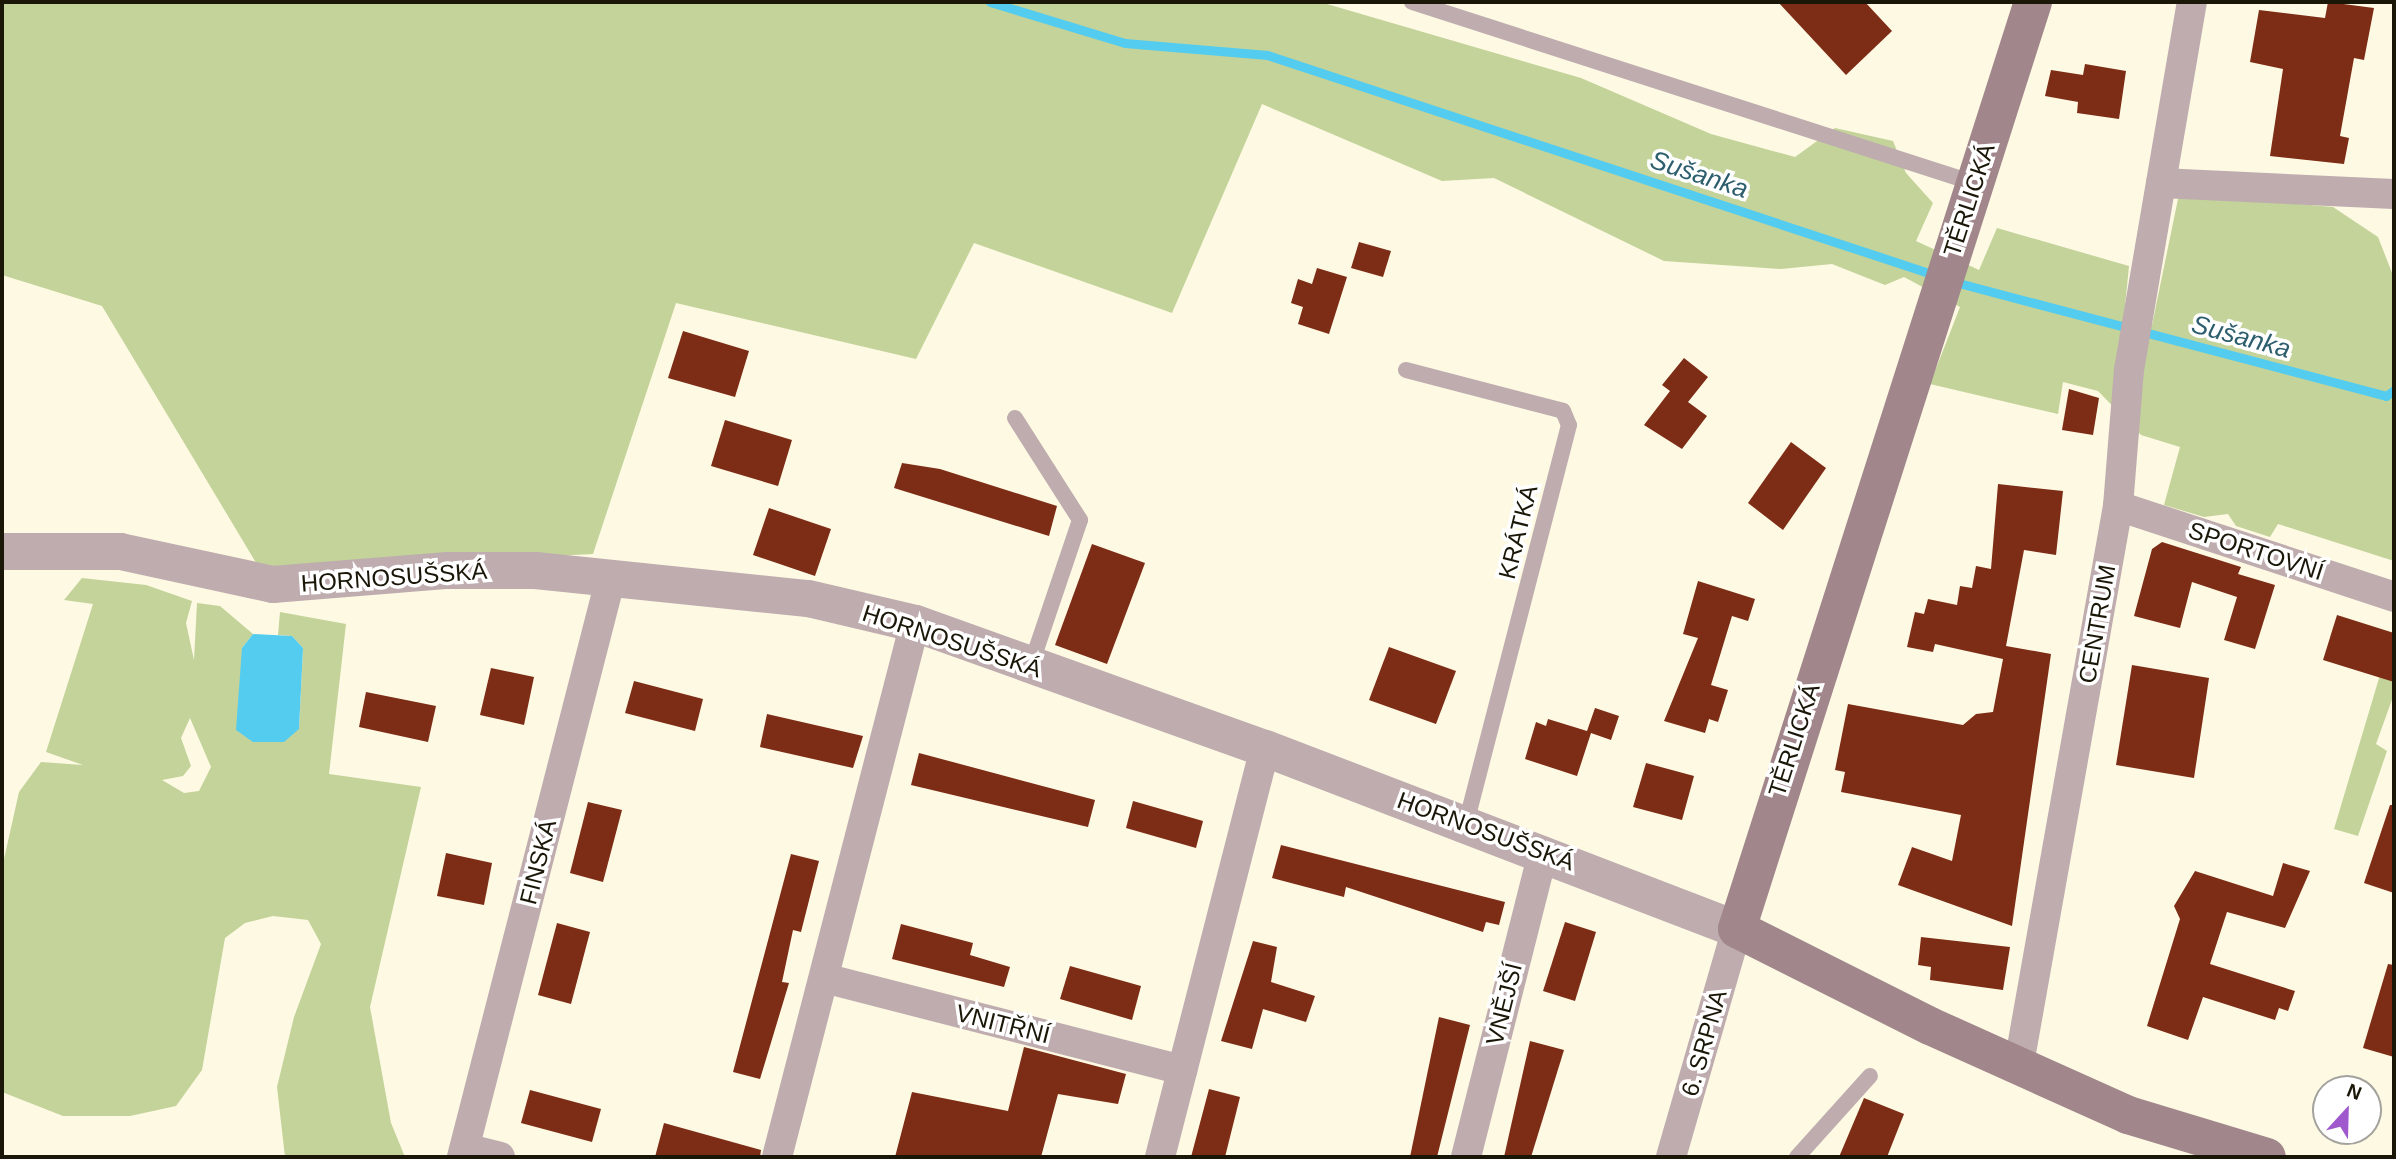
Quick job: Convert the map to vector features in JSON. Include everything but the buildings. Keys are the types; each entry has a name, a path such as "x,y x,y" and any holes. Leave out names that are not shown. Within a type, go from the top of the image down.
{"main road":[{"name":"TĚRLICKÁ","path":"1737,929 2033,2"},
{"path":"1737,929 2128,1115 2267,1157"}],"street":[{"name":"CENTRUM","path":"2019,1064 2118,506 2135,338 2192,2"},
{"path":"2161,183 2394,194"},
{"name":"SPORTOVNÍ","path":"2118,506 2394,597"},
{"name":"HORNOSUŠSKÁ","path":"2,551 121,551 272,584 447,570 611,577 808,598 915,624 1265,748 1543,852 1737,929"},
{"name":"FINSKÁ","path":"500,1157 463,1153 611,577"},
{"path":"778,1157 915,624"},
{"path":"1160,1157 1265,748"},
{"name":"VNĚJŠÍ","path":"1466,1157 1543,852"},
{"name":"6. SRPNA","path":"1671,1157 1737,929"},
{"name":"VNITŘNÍ","path":"824,978 1182,1070"}],"lane":[{"path":"1412,2 1974,183"},
{"name":"KRÁTKÁ","path":"1406,370 1563,411 1569,425 1466,823"},
{"path":"1015,418 1080,520 1031,665"},
{"path":"1797,1157 1870,1076"}],"green space":[{"path":"2,2 1320,2 1581,78 1711,134 1795,157 1835,128 1893,141 1906,173 1933,203 1916,241 1979,270 1997,228 2129,266 2124,317 2152,325 2179,194 2333,207 2378,237 2394,278 2394,561 2278,524 2270,537 2236,526 2228,514 2204,517 2164,505 2180,447 2141,435 2098,391 2063,382 2058,414 1930,384 1960,307 1904,277 1885,285 1832,264 1781,269 1664,261 1494,178 1442,181 1262,104 1172,313 974,243 916,359 676,303 593,554 261,571 102,306 2,275"},
{"path":"82,578 146,585 192,601 186,623 194,660 197,603 220,606 253,634 242,648 299,729 303,648 292,636 278,635 280,612 346,624 329,774 421,787 370,1007 391,1123 405,1157 285,1157 277,1087 294,1017 321,944 308,920 273,916 245,923 225,938 202,1070 176,1106 130,1116 63,1116 2,1092 2,868 19,792 41,762 83,765 46,752 93,604 64,600","holes":["190,718 211,767 199,791 184,793 162,780 183,776 191,766 181,738"]},
{"path":"2394,628 2394,694 2376,744 2387,751 2358,836 2334,829"}],"water":[{"path":"253,634 292,636 303,648 299,729 284,742 253,742 236,730 242,648"}],"waterway":[{"name":"Sušanka","path":"990,2 1125,43 1267,55 1935,275"},
{"name":"Sušanka","path":"1951,281 2386,396 2394,390"}]}
